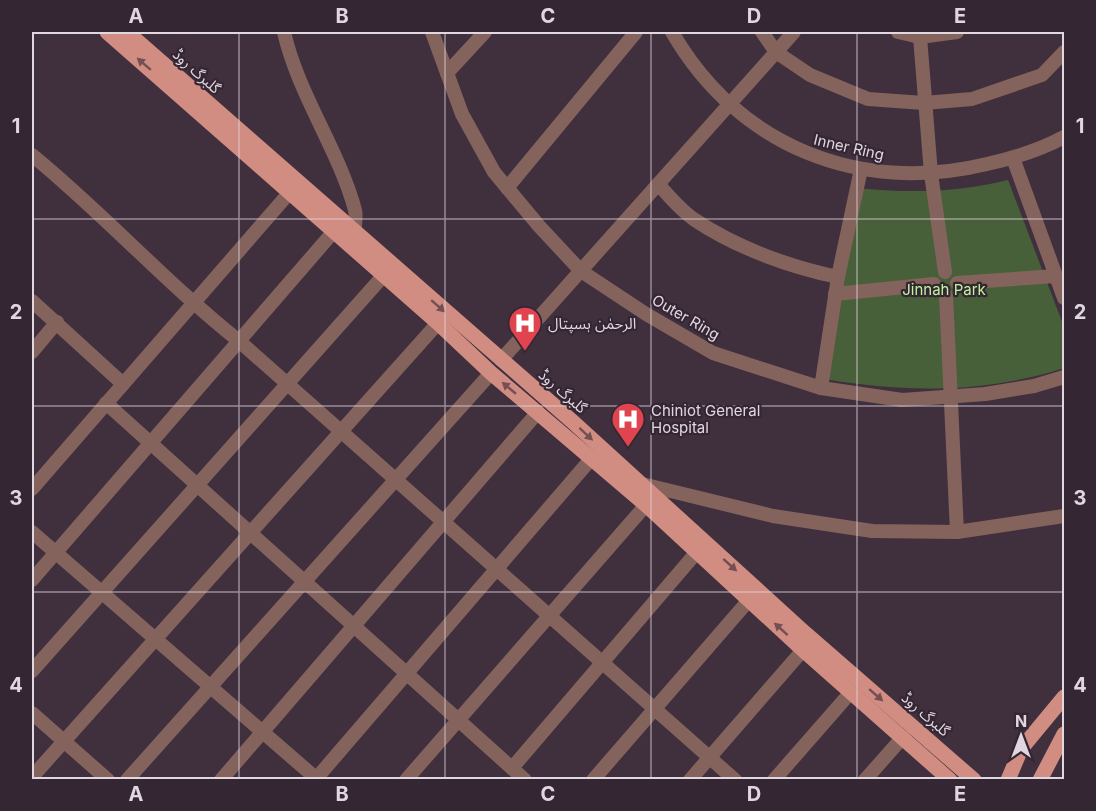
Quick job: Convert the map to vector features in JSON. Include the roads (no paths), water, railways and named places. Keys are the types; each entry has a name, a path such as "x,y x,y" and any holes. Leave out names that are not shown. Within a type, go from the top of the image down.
{"main road":[{"name":"گلبرگ روڈ","path":"107,32 438,322 491,373 646,506 803,650 950,780"},
{"name":"گلبرگ روڈ","path":"127,32 974,780"},
{"path":"1008,780 1021,749 1065,697"},
{"path":"1040,780 1065,734"}],"street":[{"path":"284,32 304,93 356,213 355,249"},
{"name":"Outer Ring","path":"432,32 462,114 494,172 507,188 581,271 646,314 713,353 821,388 902,400 949,397 1034,386 1065,377"},
{"path":"447,73 485,32"},
{"path":"507,188 636,32"},
{"name":"Inner Ring","path":"672,32 689,62 754,125 805,154 861,169 893,174 960,171 1013,158 1065,137"},
{"path":"762,32 776,52 810,75 868,99 924,103 972,99 1042,75 1065,52"},
{"path":"501,360 794,32"},
{"path":"898,32 920,37 957,32"},
{"path":"920,37 924,103 945,272"},
{"path":"32,155 68,185 193,304 239,341 735,780"},
{"path":"1013,158 1058,267 1065,298"},
{"path":"821,388 838,276 861,169"},
{"path":"658,184 694,219 730,238 806,270 838,276"},
{"path":"32,489 290,192"},
{"path":"32,580 334,230"},
{"path":"957,283 1058,267"},
{"path":"945,272 955,276 957,283 953,292 946,295 940,293 934,284 938,274 945,272"},
{"path":"32,671 384,275"},
{"path":"835,294 934,284"},
{"path":"946,295 957,532"},
{"path":"32,301 123,384"},
{"path":"32,352 57,322"},
{"path":"32,777 438,322"},
{"path":"127,780 491,373"},
{"path":"106,403 525,780"},
{"path":"221,780 538,412"},
{"path":"32,532 316,779 591,459"},
{"path":"616,480 638,483 773,516 832,527 872,531 957,532 1065,516"},
{"path":"406,780 646,506"},
{"path":"512,768 696,553"},
{"path":"593,780 749,600"},
{"path":"690,780 803,650"},
{"path":"774,780 850,692"},
{"path":"32,713 108,780"},
{"path":"865,780 903,737"}],"place":[{"name":"الرحمٰن ہسپتال","path":"525,352"},
{"name":"Chiniot General Hospital","path":"628,448"}],"park label":[{"name":"Jinnah Park","path":"944,289"}]}
